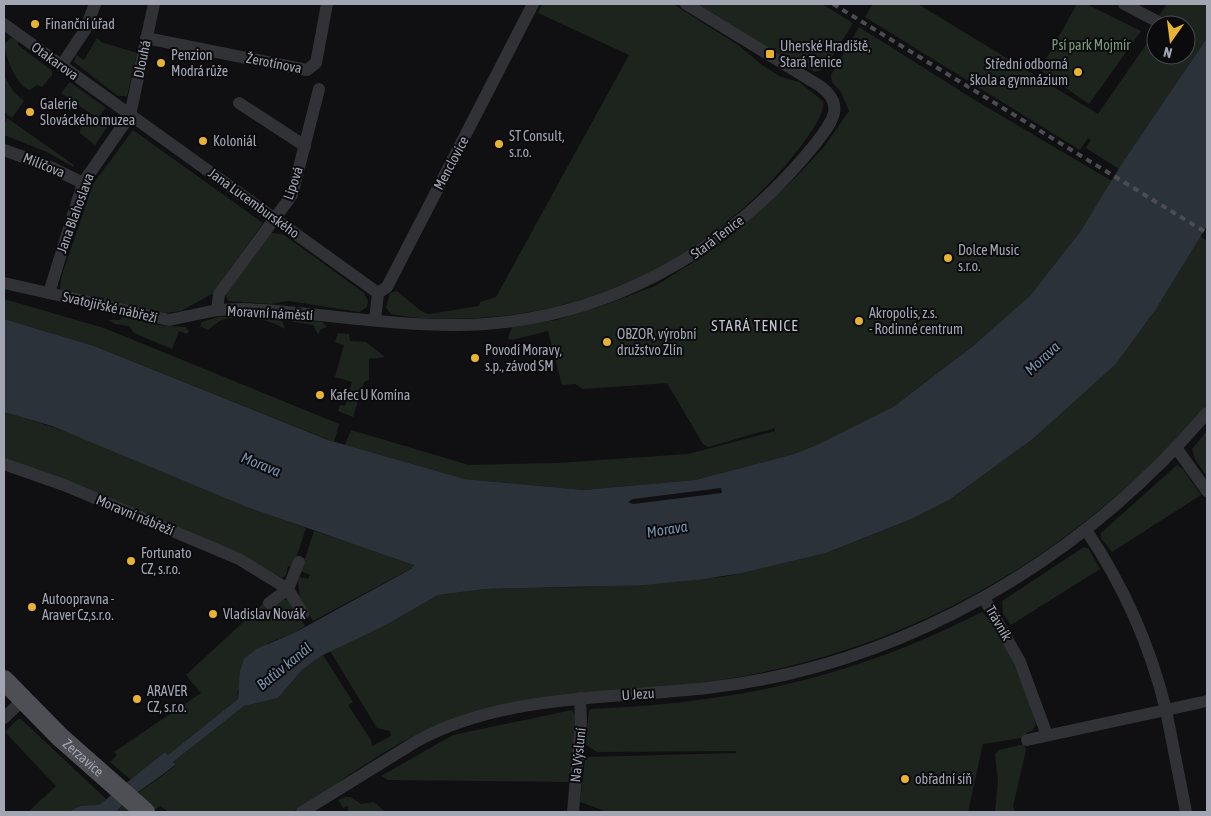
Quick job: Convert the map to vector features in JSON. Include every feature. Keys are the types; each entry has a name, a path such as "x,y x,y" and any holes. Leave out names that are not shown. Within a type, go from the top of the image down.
{"main road":[{"name":"Zerzavice","path":"4,680 102,776 145,812"}],"street":[{"path":"61,66 84,30 95,4"},
{"name":"Dlouhá","path":"130,115 154,4"},
{"name":"Žerotínova","path":"146,38 304,70 313,68 317,61 327,4"},
{"name":"Menclovice","path":"378,293 386,287 534,4"},
{"name":"Stará Tenice","path":"375,320 442,325 502,323 534,318 603,298 640,284 676,266 718,239 758,204 796,166 831,120 835,105 833,98 820,86 686,4"},
{"path":"1124,4 1146,16"},
{"name":"Otakarova","path":"4,24 130,115"},
{"name":"Lipová","path":"276,218 292,195 319,89"},
{"path":"239,103 305,146"},
{"name":"Jana Lucemburského","path":"130,115 378,293"},
{"name":"Jana Blahoslava","path":"49,293 83,183 130,115"},
{"name":"Milíčova","path":"4,150 34,160 83,183"},
{"name":"Moravní náměstí","path":"276,218 219,294 217,310 257,310 375,320"},
{"name":"Svatojiřské nábřeží","path":"4,283 99,306 169,320 217,310"},
{"path":"375,320 378,293"},
{"name":"Trávník","path":"1047,735 1020,662 984,598 1041,563 1130,494 1177,449 1207,413"},
{"path":"1177,449 1207,491"},
{"name":"Moravní nábřeží","path":"4,464 64,484 239,559 288,589 303,614"},
{"path":"1086,530 1108,564 1138,622 1156,672 1166,710 1186,812"},
{"path":"269,603 288,589 299,562"},
{"name":"U Jezu","path":"302,812 417,741 443,728 468,719 580,698 713,687 778,676 884,644 984,598"},
{"name":"Na Výsluní","path":"573,812 581,722 580,698"},
{"path":"4,718 23,700"},
{"path":"1027,740 1207,701"}],"green space":[{"path":"542,4 673,4 738,45 762,65 781,77 799,82 823,101 821,114 793,156 762,190 729,221 692,248 653,270 611,289 568,303 524,313 446,319 391,314 386,308 390,293 397,291 421,311 429,314 479,306 480,302 496,297 629,55 538,13"},
{"path":"696,4 822,4 853,23 825,68 815,72 745,36"},
{"path":"873,4 918,4 1098,114 1146,44 1146,65 1189,65 1119,169 1086,148 1091,140 1088,138 1080,150 865,17"},
{"name":"Psí park Mojmír","path":"1077,4 1086,4 1141,31 1089,104 1040,70"},
{"path":"1167,4 1207,4 1207,38 1196,54 1196,15 1160,15"},
{"path":"859,27 978,102 1112,181 1080,232 1031,296 973,346 893,407 819,444 794,454 695,480 583,490 465,479 345,445 351,430 469,465 557,463 688,454 775,431 775,428 708,447 703,444 667,383 583,389 575,384 562,385 548,331 512,340 508,339 512,327 556,320 602,306 655,286 726,240 795,178 824,147 849,111 841,92 832,82 831,75"},
{"path":"12,37 18,40 18,45 52,71 52,75 42,87 37,85 30,90 25,88 16,77 6,55 5,48 5,43"},
{"path":"97,38 101,42 137,53 127,96 118,96 74,62 76,55 84,60"},
{"path":"4,76 13,91 24,101 12,118 4,112"},
{"path":"70,82 106,108 98,117 105,115 111,121 95,145 80,133 81,122 97,118 61,93"},
{"path":"7,118 74,165 73,167 47,152 4,135 4,124"},
{"path":"133,130 263,223 212,294 181,311 165,313 60,290 61,278 93,184"},
{"path":"272,233 282,234 287,237 364,293 368,301 367,307 359,312 289,301 270,304 228,301 225,292 266,236"},
{"path":"1200,236 1207,241 1207,405 1161,456 1109,502 1066,536 1020,568 973,595 924,620 873,640 821,658 768,671 683,685 532,700 455,718 393,747 311,802 291,812 169,812 160,806 152,812 116,812 175,766 173,762 244,706 278,698 302,670 323,655 353,702 348,705 371,740 372,746 391,736 390,731 377,728 330,651 386,625 438,595 485,589 584,587 723,577 826,553 909,520 949,500 1034,438 1116,364 1156,309"},
{"path":"4,299 104,328 339,424 334,442 94,346 4,319"},
{"path":"249,316 322,322 327,327 321,329 318,334 313,325 282,320 285,329 264,320 241,317 223,320 208,330 200,326 202,322 218,317"},
{"path":"122,317 158,325 185,327 189,331 187,334 179,331 172,349 134,333 129,326 115,324 108,320 120,320"},
{"path":"338,333 349,334 350,341 366,342 385,357 369,359 369,380 364,382 353,417 338,411 340,405 345,406 352,382 335,377 344,345 335,342"},
{"path":"4,412 81,437 306,528 293,567 288,566 286,575 282,578 235,552 4,460"},
{"path":"1207,431 1207,473 1205,474 1195,459 1192,449"},
{"path":"1177,465 1183,469 1201,495 1112,552 1101,538 1101,533"},
{"path":"314,531 411,562 414,567 313,621 300,600 298,580 300,577 308,579 310,575 301,571"},
{"path":"1084,547 1089,549 1100,569 1011,625 1003,614 1002,601"},
{"path":"289,599 305,626 294,633 268,643 237,692 238,699 168,755 165,752 131,780 110,762 117,755 114,752 201,693 186,675 265,602"},
{"path":"982,612 997,632 1015,666 1030,700 1036,725 1032,731 1026,733 1027,737 983,744 968,812 608,812 580,802 585,760 589,757 736,753 736,751 597,752 585,744 589,711 591,709 645,706 695,700 744,693 792,683 839,670 885,654 933,635"},
{"path":"572,710 577,719 569,782 388,780 381,776 453,735"},
{"path":"18,719 21,719 106,799 97,807 80,806 68,812 28,812 56,786 5,732"},
{"path":"1024,744 1026,750 1013,806 1015,812 995,812 998,781 995,754 999,750"},
{"path":"351,797 361,804 374,802 385,812 348,812 348,806 343,808 338,800"}],"water":[{"path":"1207,38 1207,226 1156,309 1116,364 1034,438 949,500 909,520 826,553 742,573 644,585 485,589 438,595 386,625 323,655 302,670 278,698 244,706 173,762 175,765 137,793 116,812 68,812 80,806 99,805 165,752 168,755 238,699 240,671 244,659 256,649 294,633 411,569 414,565 247,507 52,426 4,412 4,319 94,346 328,440 465,479 583,490 695,480 794,454 819,444 893,407 973,346 1030,296 1080,232 1121,165 1189,65 1196,65 1196,54"}],"pier":[{"path":"721,488 722,493 633,504 628,502 633,499"}],"railway":[{"path":"833,4 1207,233"}],"place":[{"name":"Finanční úřad","path":"35,24"},
{"name":"Uherské Hradiště, Stará Tenice","path":"770,54"},
{"name":"Penzion Modrá růže","path":"161,63"},
{"name":"Střední odborná škola a gymnázium","path":"1078,72"},
{"name":"Galerie Slováckého muzea","path":"30,112"},
{"name":"Koloniál","path":"203,141"},
{"name":"ST Consult, s.r.o.","path":"499,144"},
{"name":"Dolce Music s.r.o.","path":"948,258"},
{"name":"Akropolis, z.s. - Rodinné centrum","path":"859,321"},
{"name":"OBZOR, výrobní družstvo Zlín","path":"607,342"},
{"name":"Povodí Moravy, s.p., závod SM","path":"475,358"},
{"name":"Kafec U Komína","path":"320,395"},
{"name":"Fortunato CZ, s.r.o.","path":"131,561"},
{"name":"Autoopravna - Araver Cz,s.r.o.","path":"32,607"},
{"name":"Vladislav Novák","path":"213,614"},
{"name":"ARAVER CZ, s.r.o.","path":"137,699"},
{"name":"obřadní síň","path":"905,779"}],"district":[{"name":"STARÁ TENICE","path":"755,325"}],"water label":[{"name":"Morava","path":"1042,358"},
{"name":"Morava","path":"261,464"},
{"name":"Morava","path":"667,529"},
{"name":"Baťův kanál","path":"284,666"}]}
